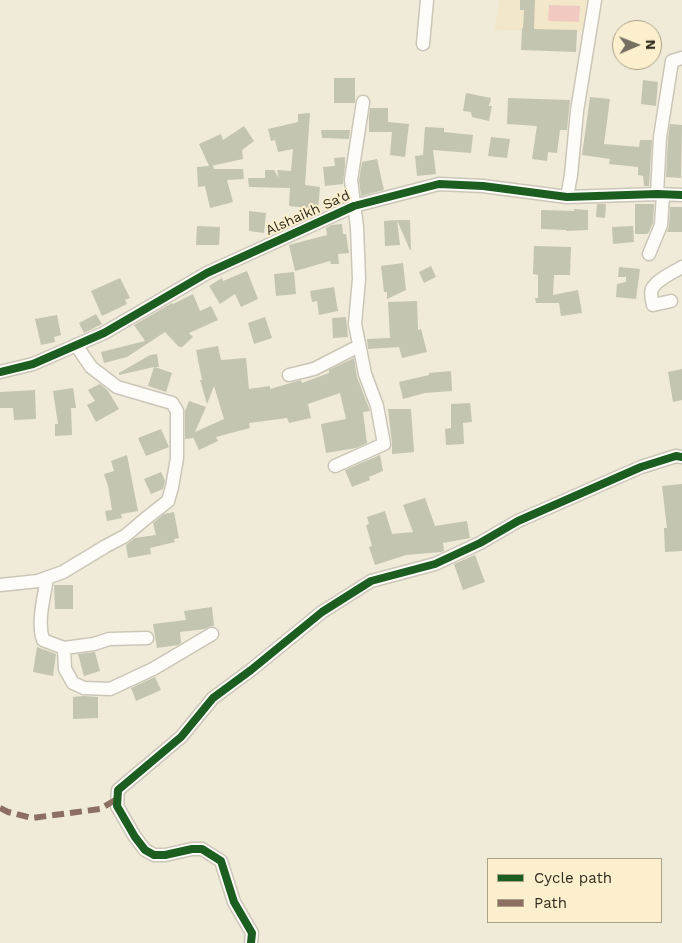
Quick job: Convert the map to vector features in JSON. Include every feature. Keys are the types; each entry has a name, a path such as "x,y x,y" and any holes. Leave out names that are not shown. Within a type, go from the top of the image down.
{"street":[{"path":"423,44 427,0"},
{"path":"567,197 578,111 596,0"},
{"path":"649,254 661,225 660,137 672,61 682,58"},
{"path":"335,466 384,444 377,406 365,374 355,324 359,279 357,227 351,180 363,102"},
{"name":"Alshaikh Sa'd","path":"0,372 32,364 104,333 206,273 354,206 439,184 483,186 567,197 682,195"},
{"path":"671,301 653,305 652,289 660,280 682,267"},
{"path":"0,585 38,581 63,572 125,536 168,501 176,458 177,411 172,402 117,387 91,367 76,345"},
{"path":"289,376 314,369 359,346"},
{"path":"251,943 252,933 234,902 221,861 202,849 192,849 165,855 154,855 145,850 134,837 117,806 118,790 181,737 213,698 251,670 322,612 371,581 435,564 480,543 518,521 641,467 676,456 682,457"},
{"path":"48,578 40,631 43,640 64,648 109,640 147,638"},
{"path":"64,648 65,669 73,683 84,688 110,689 154,669 212,634"}],"shaded area":[{"path":"500,0 600,0 597,32 494,30"},
{"path":"549,5 580,6 579,22 548,21"}],"building":[{"path":"520,0 535,0 534,29 577,30 576,52 521,50 524,10 520,10"},
{"path":"334,78 355,78 355,103 334,103"},
{"path":"643,80 658,82 656,106 641,104"},
{"path":"466,93 491,98 489,106 492,106 489,121 472,117 471,112 463,111"},
{"path":"590,97 610,99 604,144 639,147 640,140 652,140 649,186 644,186 643,176 638,175 638,167 609,164 610,159 582,155"},
{"path":"508,98 570,100 567,130 560,130 557,153 548,152 547,161 532,159 537,126 507,124"},
{"path":"370,108 388,108 388,122 409,124 405,157 390,155 392,132 369,132"},
{"path":"310,113 305,185 320,187 318,209 289,206 290,188 249,187 248,178 265,178 265,170 274,170 279,178 277,170 291,171 293,149 278,152 275,140 271,141 268,129 298,122 298,114"},
{"path":"670,124 682,125 681,178 666,177"},
{"path":"244,126 254,141 242,150 243,159 211,166 214,169 243,169 244,179 227,180 233,202 210,208 205,186 198,187 197,167 209,166 199,144 221,134 223,140"},
{"path":"425,127 444,128 444,132 473,135 471,153 433,150 436,174 417,176 415,156 423,155"},
{"path":"321,130 350,130 349,139 322,138"},
{"path":"491,137 510,139 507,158 488,156"},
{"path":"345,157 343,184 325,186 323,167 335,166 334,158"},
{"path":"377,159 384,190 361,196 359,180 362,162"},
{"path":"597,204 606,204 605,218 596,217"},
{"path":"635,204 654,204 653,223 647,234 635,234"},
{"path":"670,207 682,207 682,232 667,232"},
{"path":"574,209 588,210 588,230 541,229 541,210 574,211"},
{"path":"249,211 266,213 264,233 249,231"},
{"path":"397,220 400,245 385,246 384,221"},
{"path":"397,220 410,220 411,250 410,250"},
{"path":"342,224 343,234 346,234 349,253 338,254 339,264 331,264 330,261 295,271 289,245 327,235 326,228"},
{"path":"197,226 220,227 219,245 196,245"},
{"path":"633,226 634,242 613,244 612,227"},
{"path":"534,246 571,247 570,275 554,275 553,295 578,290 582,313 561,316 559,303 536,303 535,298 538,298 538,275 533,274"},
{"path":"403,263 406,290 387,299 387,292 384,292 381,266"},
{"path":"431,266 436,277 424,283 419,272"},
{"path":"619,267 640,269 636,299 616,297 617,284 626,282 626,277 618,277"},
{"path":"247,271 258,299 241,307 235,294 220,304 209,286 222,278 223,281"},
{"path":"294,272 296,294 276,296 274,274"},
{"path":"120,278 130,298 125,300 127,304 102,316 91,291"},
{"path":"334,287 338,311 319,315 317,301 312,302 310,291"},
{"path":"193,294 200,311 211,306 218,320 189,333 193,337 182,347 179,347 165,332 127,357 104,363 101,352 145,341 134,325 172,303"},
{"path":"417,301 418,330 421,329 427,352 402,358 399,347 368,349 367,339 390,338 388,302"},
{"path":"96,314 102,324 84,333 79,323"},
{"path":"57,315 61,335 54,337 55,342 41,345 35,319"},
{"path":"265,317 272,338 254,344 248,323"},
{"path":"346,317 348,337 333,338 332,318"},
{"path":"218,346 221,360 246,358 249,389 270,386 270,389 301,380 302,383 329,373 329,370 354,358 357,377 370,411 363,412 367,443 356,448 326,453 321,424 346,419 340,393 308,404 311,418 289,423 287,418 249,423 250,428 216,437 218,441 199,450 193,437 185,439 185,411 189,401 206,407 195,432 224,419 214,386 207,404 200,380 202,380 196,350"},
{"path":"157,354 159,367 155,367 172,373 166,392 148,386 154,367 119,375 119,373 150,355"},
{"path":"682,369 682,400 673,402 668,372"},
{"path":"451,371 452,391 425,393 403,399 399,382 429,375 429,373"},
{"path":"100,384 108,391 119,409 96,422 87,405 95,401 88,390"},
{"path":"73,388 76,408 71,408 72,435 55,436 55,424 58,424 53,391"},
{"path":"35,390 36,419 14,420 13,408 0,408 0,392"},
{"path":"470,403 472,422 463,423 464,444 446,445 445,429 451,428 451,404"},
{"path":"388,409 411,409 414,452 392,454"},
{"path":"161,429 169,447 146,456 138,438"},
{"path":"127,455 138,511 121,514 122,518 107,521 105,511 112,510 104,474 114,471 111,461"},
{"path":"380,455 383,471 369,477 370,480 352,487 345,470"},
{"path":"161,472 165,481 163,489 151,494 144,479"},
{"path":"682,484 682,551 665,552 664,528 667,528 662,486"},
{"path":"425,498 435,526 467,521 470,538 443,543 444,551 441,552 406,555 375,565 369,547 372,546 366,525 369,524 367,517 385,511 392,534 413,532 403,505"},
{"path":"174,512 179,538 174,539 175,542 150,548 151,554 128,558 126,545 135,538 156,535 153,523 164,514"},
{"path":"475,555 485,582 463,590 454,564"},
{"path":"54,585 73,585 73,609 55,609"},
{"path":"212,607 214,626 180,632 181,643 157,648 153,624 186,620 184,611"},
{"path":"37,647 56,654 53,676 33,672"},
{"path":"95,652 100,671 84,676 78,654"},
{"path":"155,677 161,690 136,701 131,688"},
{"path":"73,697 98,697 98,718 73,719"}],"marked path":[{"path":"0,808 32,818 100,809 117,799"}],"cycle path":[{"path":"0,372 33,364 104,333 207,273 354,206 439,184 483,186 567,197 682,195"},
{"path":"251,943 252,933 234,902 221,861 202,849 192,849 165,855 154,855 145,850 117,806 118,790 181,737 213,698 251,670 322,612 371,581 435,564 480,543 518,521 641,467 676,456 682,457"}]}
